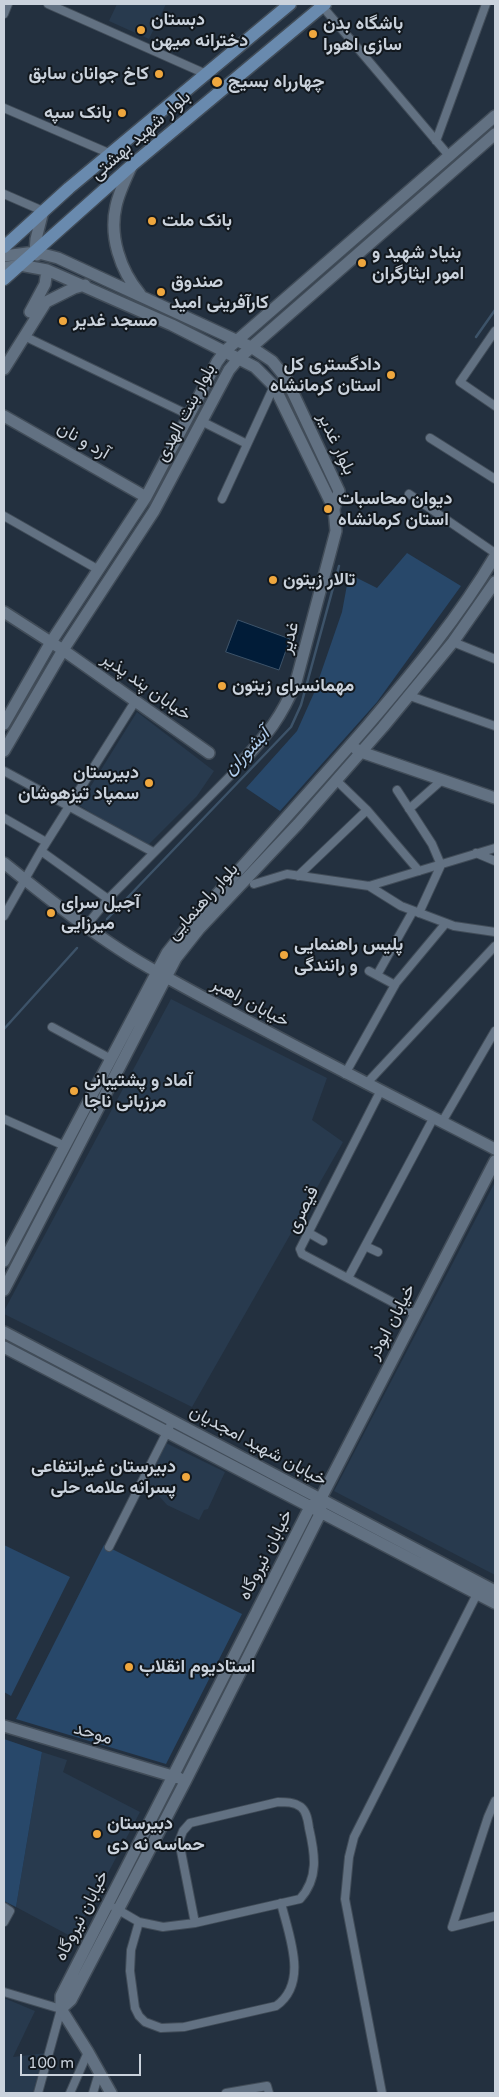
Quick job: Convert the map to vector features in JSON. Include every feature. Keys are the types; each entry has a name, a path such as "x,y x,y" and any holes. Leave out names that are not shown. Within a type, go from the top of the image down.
{"main road":[{"name":"بلوار شهید بهشتی","path":"4,247 43,211 286,4"},
{"name":"بلوار شهید بهشتی","path":"4,278 132,165 324,5"},
{"name":"بلوار بنت الهدی","path":"4,724 51,642 146,496 188,415 225,351 495,116"},
{"name":"بلوار بنت الهدی","path":"4,751 63,650 154,511 228,370 251,347 495,134"},
{"path":"132,165 114,214 115,231 119,256 133,286 143,297"},
{"path":"4,355 39,298 45,284 47,270 35,252 36,239 43,211"},
{"path":"4,256 35,252"},
{"name":"بلوار غدیر","path":"35,252 58,258 143,297 251,347 272,361 286,378 339,490 334,509"},
{"path":"4,268 20,265"},
{"name":"بلوار غدیر","path":"20,265 47,270 85,286 172,325 256,367 274,386 334,509"},
{"path":"4,369 46,302 74,288 85,286"},
{"name":"آرد و نان","path":"4,416 146,496"},
{"name":"غدیر","path":"242,761 275,724 287,705 296,682 336,531 334,509"},
{"name":"بلوار راهنمایی","path":"4,1290 161,975 167,953 186,929 351,745 438,640 474,591 495,554"},
{"name":"بلوار راهنمایی","path":"4,1261 111,1059 161,975 199,929 284,838 410,696 493,589"},
{"name":"خیابان پند پذیر","path":"4,612 136,700 209,753"},
{"path":"351,745 361,752 495,798"},
{"name":"خیابان راهبر","path":"4,862 86,926 161,975 345,1074 495,1149"},
{"name":"خیابان ابوذر","path":"320,1500 495,1161"},
{"name":"خیابان شهید امجدیان","path":"4,1332 173,1420 320,1500 480,1589 495,1603"},
{"name":"خیابان شهید امجدیان","path":"4,1347 315,1510 480,1589 495,1591"},
{"name":"خیابان نیروگاه","path":"61,2009 71,2000 186,1780 320,1500"},
{"name":"خیابان نیروگاه","path":"61,2009 61,1996 107,1904 315,1510"},
{"name":"موحد","path":"4,1726 186,1780"},
{"path":"61,2009 111,2093"}],"street":[{"path":"4,14 8,4"},
{"path":"436,141 486,4"},
{"path":"53,5 206,74"},
{"path":"324,5 450,157"},
{"path":"4,108 111,154"},
{"path":"4,194 43,211"},
{"path":"495,331 460,382 495,406"},
{"path":"24,336 188,415"},
{"path":"222,499 274,386"},
{"path":"201,421 247,444"},
{"path":"430,438 495,479"},
{"path":"409,494 495,554"},
{"path":"4,516 98,570"},
{"path":"453,642 495,659"},
{"path":"410,696 495,726"},
{"path":"4,916 46,842 136,700"},
{"path":"4,771 153,852"},
{"path":"86,926 108,899 153,852 230,776"},
{"path":"336,780 367,810 419,871"},
{"path":"409,809 442,780"},
{"path":"397,790 432,844 442,865"},
{"path":"298,876 367,810"},
{"path":"4,818 46,842"},
{"path":"369,886 495,848"},
{"path":"41,851 108,899"},
{"path":"476,853 495,860"},
{"path":"377,975 416,912 442,865"},
{"path":"254,884 287,874 369,886 401,906 454,926 495,932"},
{"path":"345,1074 395,985 446,923"},
{"path":"366,1084 494,950"},
{"path":"369,971 395,985"},
{"path":"52,1027 111,1059"},
{"path":"348,1278 438,1119 495,1031"},
{"name":"قیصری","path":"380,1092 300,1252 416,1314"},
{"path":"4,1119 65,1146"},
{"path":"309,1233 323,1240"},
{"path":"365,1246 378,1252"},
{"path":"108,1547 173,1420"},
{"path":"382,2093 345,1899 349,1857 354,1837 480,1589"},
{"path":"495,1800 452,1927 495,1916"},
{"path":"107,1904 139,1922 163,1927 195,1923 300,1899 308,1890 315,1863 306,1813 302,1807 291,1802 278,1802 200,1819 190,1823 183,1831 179,1841 195,1923"},
{"path":"139,1922 131,1950 130,1971 135,2008 138,2016 145,2022 161,2028 184,2027 276,2006 285,1999 290,1990 295,1971 281,1903"},
{"path":"4,1922 7,1909"},
{"path":"4,1992 61,2009 38,2093"},
{"path":"70,2093 88,2052"},
{"path":"93,2093 99,2073"},
{"path":"226,2093 267,2086 269,2093"}],"shaded area":[{"name":"دبستان دخترانه میهن","path":"117,4 166,4 149,39 109,21"},
{"path":"407,553 461,586 377,702 280,811 246,788 297,731 314,693 342,612 349,574 377,588"},
{"path":"238,620 290,639 279,670 226,652"},
{"name":"دبیرستان سمپاد تیزهوشان","path":"137,712 214,771 197,796 146,847 79,805"},
{"path":"171,999 327,1078 312,1120 343,1142 192,1407 4,1314"},
{"path":"495,1182 495,1575 334,1491"},
{"name":"دبیرستان غیرانتفاعی پسرانه علامه حلی","path":"166,1443 225,1472 208,1509 204,1510 199,1520 167,1505 159,1496 161,1490 146,1482"},
{"path":"4,1545 70,1577 11,1696 4,1692"},
{"name":"استادیوم انقلاب","path":"104,1545 242,1614 166,1764 16,1719"},
{"path":"4,1739 42,1752 16,1907 4,1901"},
{"path":"42,1752 67,1760 63,1772 140,1812 74,1938 16,1907"},
{"path":"4,1998 35,2011 13,2057 46,2053 35,2093 4,2093"}],"waterway":[{"name":"آبشوران","path":"476,337 495,310"},
{"name":"آبشوران","path":"107,919 291,727 301,705 339,566"},
{"name":"آبشوران","path":"4,1029 77,948"}],"place":[{"name":"دبستان دخترانه میهن","path":"141,30"},
{"name":"باشگاه بدن سازی اهورا","path":"313,34"},
{"name":"کاخ جوانان سابق","path":"159,74"},
{"name":"چهارراه بسیج","path":"217,82"},
{"name":"بانک سپه","path":"122,113"},
{"name":"بانک ملت","path":"152,221"},
{"name":"بنیاد شهید و امور ایثارگران","path":"362,263"},
{"name":"صندوق کارآفرینی امید","path":"161,292"},
{"name":"مسجد غدیر","path":"63,321"},
{"name":"دادگستری کل استان کرمانشاه","path":"391,375"},
{"name":"دیوان محاسبات استان کرمانشاه","path":"328,509"},
{"name":"تالار زیتون","path":"273,580"},
{"name":"مهمانسرای زیتون","path":"222,686"},
{"name":"دبیرستان سمپاد تیزهوشان","path":"149,783"},
{"name":"آجیل سرای میرزایی","path":"51,913"},
{"name":"پلیس راهنمایی و رانندگی","path":"284,955"},
{"name":"آماد و پشتیبانی مرزبانی ناجا","path":"74,1091"},
{"name":"دبیرستان غیرانتفاعی پسرانه علامه حلی","path":"186,1477"},
{"name":"استادیوم انقلاب","path":"129,1667"},
{"name":"دبیرستان حماسه نه دی","path":"97,1834"}]}
